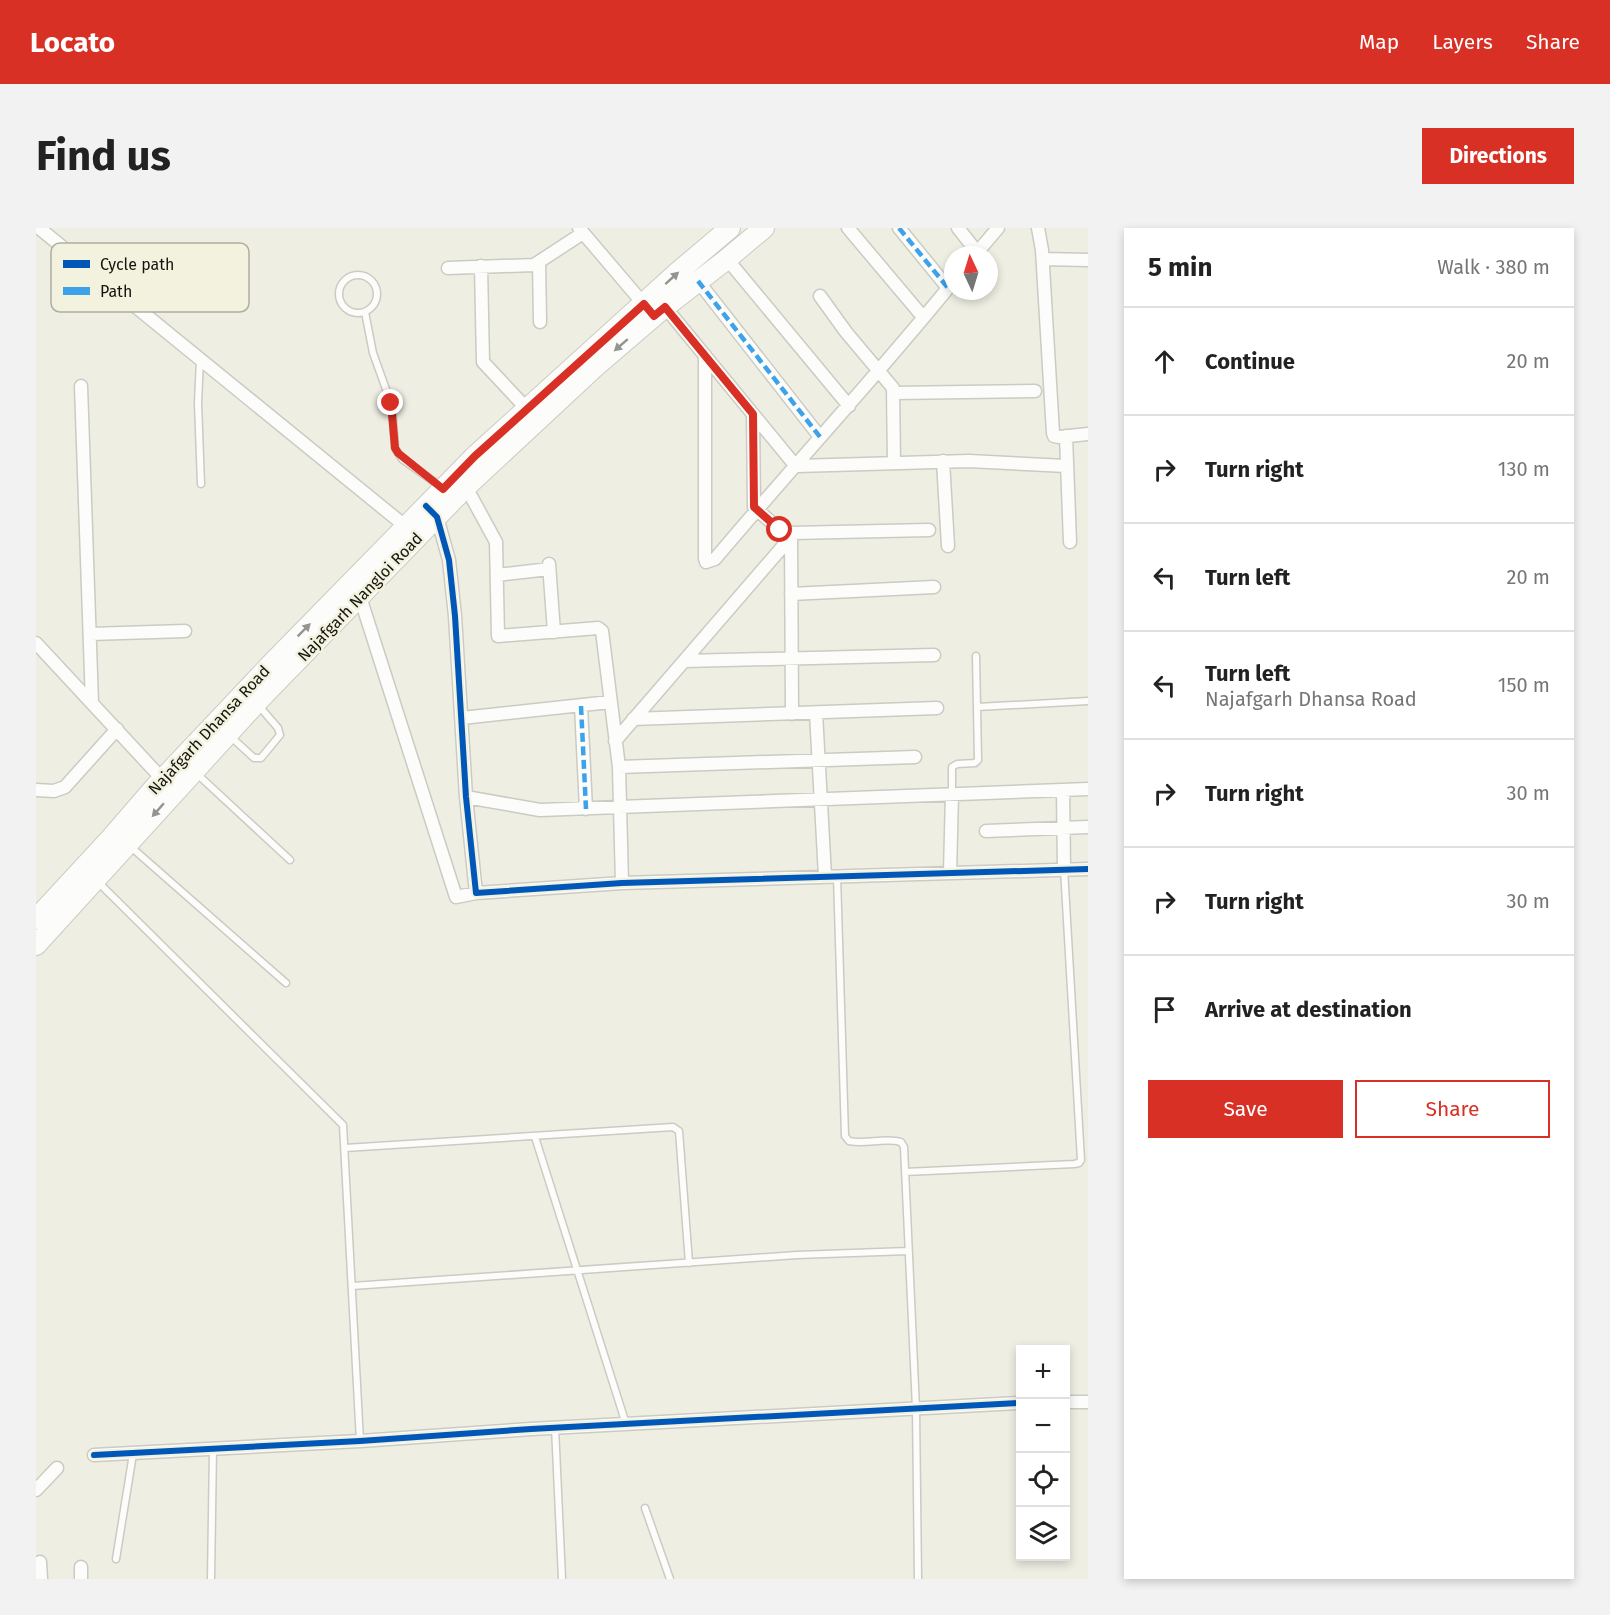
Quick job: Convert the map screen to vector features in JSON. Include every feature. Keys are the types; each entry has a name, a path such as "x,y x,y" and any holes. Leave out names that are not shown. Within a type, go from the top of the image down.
{"main road":[{"path":"432,511 443,489 475,456 527,409 654,309 730,228"},
{"name":"Najafgarh Nangloi Road","path":"36,945 89,874 128,845 168,785 194,771 221,733 257,703 280,667 360,597 412,531 432,511 466,487 654,309 698,281 764,228"},
{"name":"Najafgarh Dhansa Road","path":"36,919 89,874 168,785 221,733 280,667 412,531"}],"street":[{"path":"39,228 58,243"},
{"path":"848,228 923,317"},
{"path":"899,228 944,277"},
{"path":"957,228 970,246"},
{"path":"983,246 998,228"},
{"path":"1038,228 1043,259 1053,433 1054,436 1059,437 1088,434"},
{"path":"448,268 530,266 581,231 654,309 705,355 797,466 969,461 1066,466"},
{"path":"727,259 849,406"},
{"path":"1043,259 1088,260"},
{"path":"539,262 540,322"},
{"path":"481,266 483,362 527,409"},
{"path":"698,281 820,437"},
{"path":"705,355 706,562 715,559 944,293"},
{"path":"820,296 846,332 891,384 894,393 894,463"},
{"path":"143,312 412,531"},
{"path":"81,386 92,703"},
{"path":"894,393 1035,391"},
{"path":"753,414 753,502 756,511 780,530 791,535 929,530"},
{"path":"1066,436 1070,542"},
{"path":"943,461 948,546"},
{"path":"466,487 496,542 498,636 597,628 602,631 619,767 622,883"},
{"path":"432,511 449,560 455,616 466,797 476,893"},
{"path":"791,535 792,714"},
{"path":"615,741 791,535"},
{"path":"497,575 549,566 554,632"},
{"path":"791,594 934,587"},
{"path":"360,597 456,897 476,893 622,883 1088,869"},
{"path":"90,634 185,632"},
{"path":"36,644 168,785"},
{"path":"684,661 934,655"},
{"path":"462,718 610,702"},
{"path":"581,706 586,808"},
{"path":"633,719 937,708"},
{"path":"816,714 820,800 831,876"},
{"path":"36,790 54,791 65,787 117,729"},
{"path":"619,767 915,756"},
{"path":"466,797 532,809 620,808 1088,789"},
{"path":"1063,790 1064,868"},
{"path":"950,873 952,795"},
{"path":"986,831 1088,827"},
{"path":"1070,1402 1088,1402"},
{"path":"94,1455 1016,1403"},
{"path":"36,1490 57,1468"},
{"path":"40,1562 41,1579"}],"lane":[{"path":"354,275 369,278 377,290 374,305 365,312 354,314 347,311 339,298 341,284 354,275"},
{"path":"365,312 373,353 392,406 395,448 402,459 443,489"},
{"path":"200,358 198,403 201,484"},
{"path":"952,795 953,766 975,763 978,760 976,656"},
{"path":"977,706 1088,701"},
{"path":"221,733 254,759 261,758 280,735 278,728 257,703"},
{"path":"194,771 290,860"},
{"path":"128,845 286,982"},
{"path":"905,1172 1074,1164 1081,1160 1064,868"},
{"path":"89,874 341,1123 344,1129 360,1441"},
{"path":"831,876 846,1136 849,1141 857,1143 894,1140 901,1142 904,1147 916,1408 918,1579"},
{"path":"345,1148 677,1128 689,1263"},
{"path":"535,1137 626,1424"},
{"path":"352,1286 797,1255 909,1251"},
{"path":"555,1428 562,1579"},
{"path":"211,1579 213,1449"},
{"path":"116,1559 133,1453"},
{"path":"645,1508 670,1579"}],"marked path":[{"path":"899,228 944,283"},
{"path":"698,281 820,437"},
{"path":"581,706 586,809"}],"cycle path":[{"path":"426,506 437,517 449,560 455,616 466,797 476,893 622,883 1088,869"},
{"path":"94,1455 1016,1403"}],"route":[{"path":"391,403 395,448 398,453 402,459 443,489 475,456 644,304 654,316 665,307 753,414 754,507 780,530"}]}
